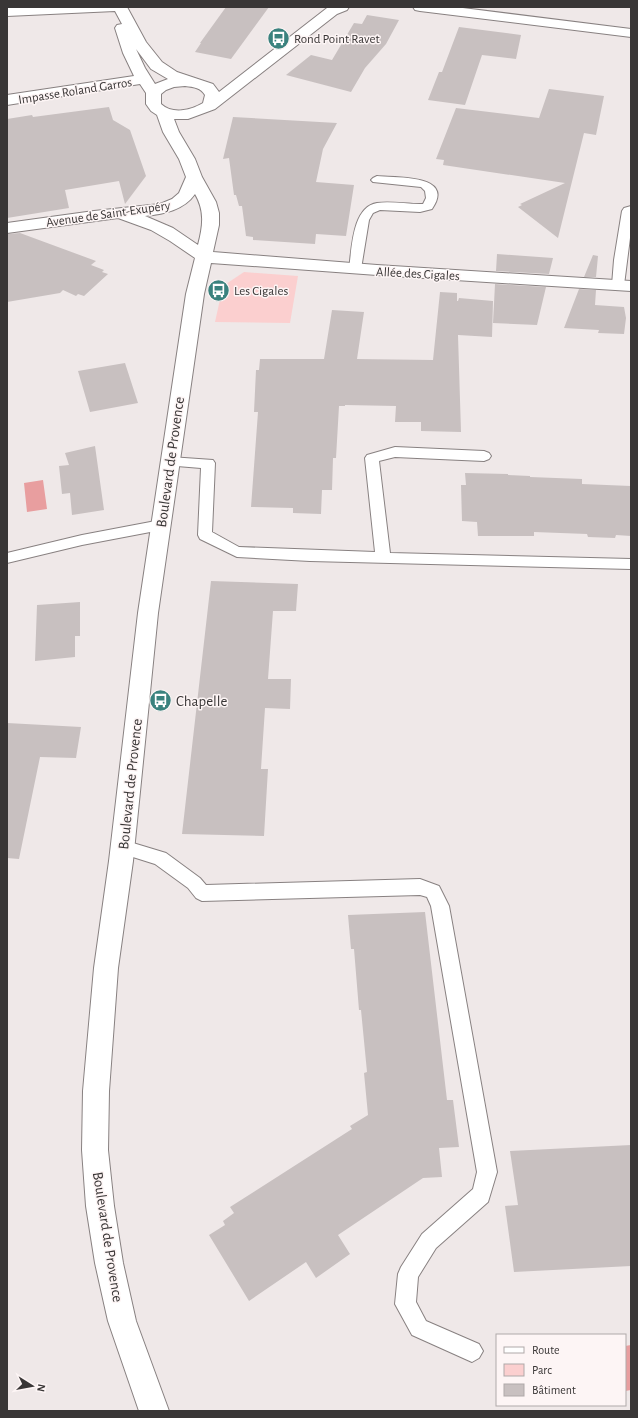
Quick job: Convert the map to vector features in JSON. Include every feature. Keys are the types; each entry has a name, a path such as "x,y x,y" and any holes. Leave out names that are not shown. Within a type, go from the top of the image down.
{"street":[{"path":"7,12 120,7"},
{"path":"120,7 122,25 131,58 143,79 154,93"},
{"path":"120,7 147,55 154,64 164,71 186,81 202,84 231,78 258,69"},
{"path":"186,81 167,84 154,93 152,98 153,104 164,112 175,115 187,115 204,109 332,11 342,7"},
{"path":"420,7 631,32"},
{"name":"Impasse Roland Garros","path":"7,100 143,79"},
{"path":"187,159 192,121 213,100 213,94 202,84"},
{"name":"Boulevard de Provence","path":"154,1411 122,1321 111,1270 100,1206 95,1150 96,1091 106,968 123,847 148,613 195,294 211,225 211,213 208,202 194,177 187,159 171,132 164,112"},
{"name":"Avenue de Saint-Exupéry","path":"7,228 62,219 154,209 173,205 183,199 191,190 194,177"},
{"path":"112,214 136,218 157,226 176,236 204,257"},
{"name":"Allée des Cigales","path":"204,257 354,269 625,286"}],"lane":[{"path":"354,269 363,220 368,211 378,206 420,208 428,206 432,198 431,190 424,184 378,180"},
{"path":"625,286 620,260 628,211 631,210"},
{"path":"383,558 372,458 396,452 484,456"},
{"path":"170,462 208,464 205,535 237,552 383,558 631,564"},
{"path":"7,558 82,540 161,525"},
{"path":"123,847 160,858 194,883 202,893 420,887 433,891 440,906 487,1172 481,1195 429,1241 408,1274 405,1304 419,1328 472,1351"}],"green space":[{"path":"244,272 298,276 290,323 215,322 223,286"}],"shaded area":[{"path":"43,480 47,509 27,512 24,483"},
{"path":"631,1345 631,1390 626,1391 626,1346"}],"building":[{"path":"226,7 269,7 231,59 195,52 200,43"},
{"path":"367,15 399,20 386,44 365,68 351,92 286,75 311,55 332,60 354,23 362,24"},
{"path":"459,27 521,35 516,59 482,55 465,105 428,100 439,72 442,72"},
{"path":"549,89 604,96 596,135 584,133 558,238 518,207 522,205 520,204 565,183 443,165 444,160 436,159 456,108 539,118"},
{"path":"109,107 113,120 130,130 146,176 125,204 119,181 65,190 69,208 7,218 7,119"},
{"path":"233,117 337,123 323,149 316,182 354,185 346,236 316,234 315,244 253,240 253,237 246,236 242,206 239,206 236,195 234,195 229,158 223,159"},
{"path":"20,233 96,261 91,265 104,270 102,272 108,274 84,296 78,294 76,296 63,290 60,293 7,302 7,234"},
{"path":"497,254 553,258 549,274 496,271"},
{"path":"593,255 598,256 596,277 584,277"},
{"path":"495,284 546,287 537,325 493,323"},
{"path":"579,289 596,290 595,305 624,307 626,318 624,334 598,333 599,330 564,328"},
{"path":"440,292 457,293 457,301 459,298 493,301 492,337 458,335 461,432 421,431 421,422 395,422 396,406 339,406 336,458 333,458 332,490 322,490 321,514 293,513 293,508 251,507 258,412 254,412 256,370 259,370 260,359 324,359 332,310 364,312 357,359 433,360"},
{"path":"125,363 138,403 90,412 78,371"},
{"path":"95,446 104,510 72,515 70,493 62,494 59,466 69,465 65,453"},
{"path":"465,473 508,474 530,477 582,479 582,484 631,486 631,536 616,535 615,538 588,537 587,534 534,532 534,536 478,536 477,522 462,521 461,485 466,485"},
{"path":"211,581 298,584 296,611 273,611 268,679 291,679 290,709 265,708 261,769 268,769 264,836 182,834"},
{"path":"80,602 80,636 75,636 75,657 35,661 37,605"},
{"path":"7,723 81,727 76,758 40,757 19,859 7,858"},
{"path":"425,912 447,1100 453,1100 459,1147 439,1148 442,1177 423,1178 338,1235 350,1254 316,1278 306,1262 249,1301 209,1235 225,1225 223,1221 234,1213 230,1207 352,1129 350,1126 368,1115 364,1073 367,1072 361,1010 359,1010 354,949 351,949 348,915"},
{"path":"631,1145 631,1266 514,1272 505,1206 518,1205 510,1151"}],"place":[{"name":"Rond Point Ravet","path":"278,38"},
{"name":"Les Cigales","path":"219,290"},
{"name":"Chapelle","path":"161,701"}]}
